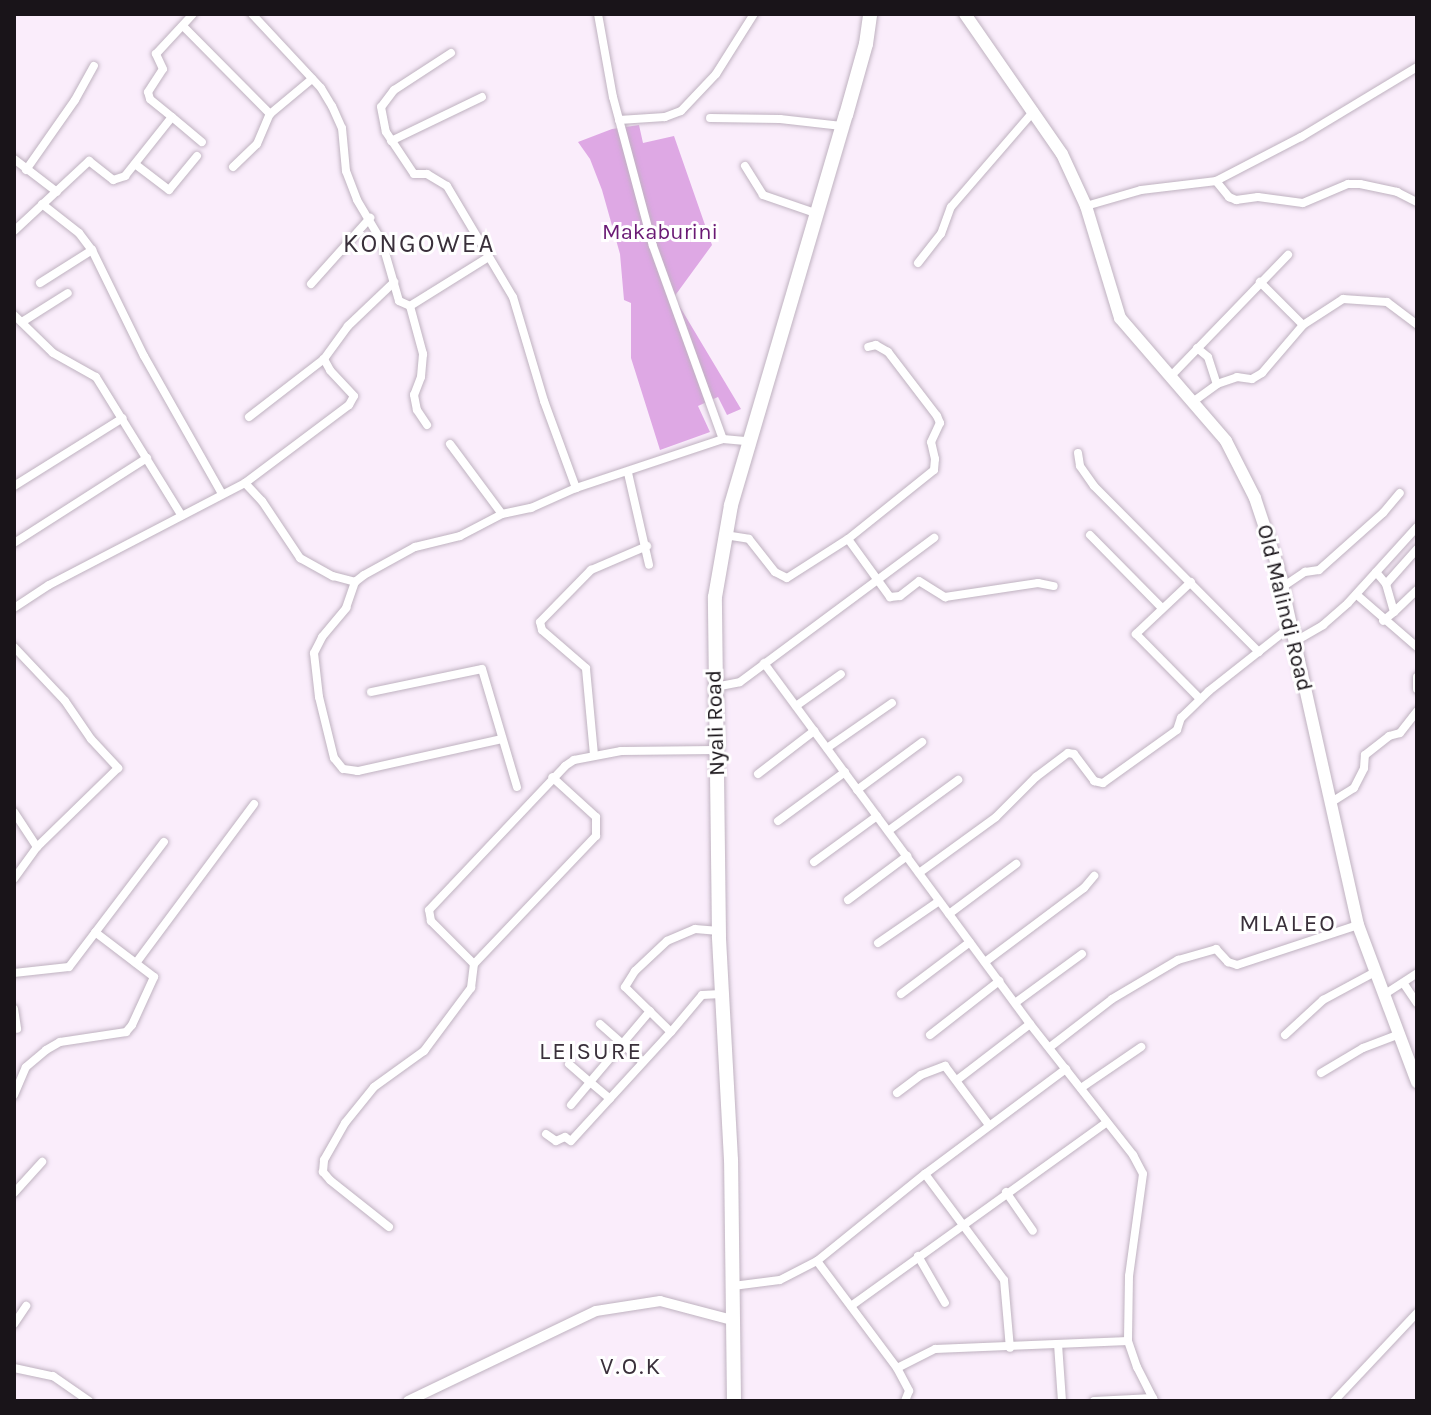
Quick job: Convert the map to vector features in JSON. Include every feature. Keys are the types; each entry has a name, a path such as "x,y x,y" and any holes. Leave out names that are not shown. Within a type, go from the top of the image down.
{"highway":[{"name":"Nyali Road","path":"859,64 864,14"},
{"name":"Nyali Road","path":"734,1401 731,1160 719,931 715,597 724,535 748,441 842,126 870,14"}],"main road":[{"name":"Old Malindi Road","path":"965,14 1062,154 1086,206 1120,318 1226,441 1247,481 1273,551 1358,925 1417,1082"}],"street":[{"path":"193,14 156,54 163,69 148,92 150,99 202,142"},
{"path":"252,14 312,79 332,106 342,128 346,171 357,200 370,218 399,301 410,306"},
{"path":"598,14 619,120 664,281 723,439"},
{"path":"619,120 665,117 681,111 716,74 754,14"},
{"path":"183,26 270,114"},
{"path":"451,53 394,90 385,101 382,119 391,141 414,174 427,174 447,186 487,258 513,297 544,401 576,488"},
{"path":"26,170 75,100 94,66"},
{"path":"1086,206 1141,190 1216,181 1328,122 1417,67"},
{"path":"233,167 257,144 270,114 312,79"},
{"path":"391,141 482,97"},
{"path":"918,263 941,234 951,207 1034,111"},
{"path":"14,231 89,161 117,181 135,164 172,117"},
{"path":"710,118 780,119 842,126"},
{"path":"135,164 169,190 197,156"},
{"path":"14,159 57,192"},
{"path":"745,166 763,195 815,213"},
{"path":"1216,181 1229,197 1236,200 1258,197 1303,203 1317,200 1348,184 1360,184 1397,192 1417,202"},
{"path":"42,204 79,233 92,250 144,356 222,494"},
{"path":"311,284 370,218"},
{"path":"40,283 92,250"},
{"path":"1170,377 1288,255"},
{"path":"410,306 487,258"},
{"path":"249,417 324,359 348,326 394,282"},
{"path":"1260,282 1303,325"},
{"path":"68,293 18,319 53,353 96,377 182,516"},
{"path":"1194,401 1217,384 1237,377 1252,379 1262,373 1303,325 1343,299 1387,302 1417,325"},
{"path":"410,306 423,354 421,377 414,395 417,410 427,425"},
{"path":"724,535 749,539 775,572 787,578 848,539 927,476 936,464 931,442 940,423 937,416 888,352 876,345 868,347"},
{"path":"1197,348 1208,357 1217,384"},
{"path":"14,608 245,483 354,399 324,359"},
{"path":"14,486 123,418"},
{"path":"502,739 358,771 348,771 338,765 319,697 314,653 322,637 346,608 355,582 415,547 460,536 502,514 531,508 576,488 723,439 748,441"},
{"path":"450,444 502,514"},
{"path":"1078,453 1080,466 1094,486 1259,652"},
{"path":"14,543 147,458"},
{"path":"628,473 649,565"},
{"path":"245,483 262,501 300,558 333,576 355,582"},
{"path":"1281,588 1305,572 1319,570 1383,513 1400,493"},
{"path":"1294,642 1323,625 1357,595 1417,527"},
{"path":"1090,535 1162,608"},
{"path":"715,687 740,682 934,538"},
{"path":"848,539 890,597 900,596 919,581 945,597 1038,583 1054,586"},
{"path":"594,755 586,668 542,630 540,622 591,570 647,546"},
{"path":"1386,584 1417,549"},
{"path":"1376,572 1386,584 1394,612"},
{"path":"1191,582 1136,634 1200,699"},
{"path":"1383,621 1417,590"},
{"path":"1357,595 1383,621 1417,647"},
{"path":"919,873 996,817 1036,777 1068,753 1074,754 1094,781 1103,783 1177,730 1181,718 1200,699 1290,627"},
{"path":"14,647 65,701 91,739 118,768 37,847 14,879"},
{"path":"764,663 1030,1024 1139,1163 1143,1174 1128,1287 1128,1341 1154,1400 1094,1401"},
{"path":"371,692 482,669 517,787"},
{"path":"796,706 841,674"},
{"path":"1417,677 1417,689"},
{"path":"827,748 892,703"},
{"path":"1330,803 1354,788 1364,768 1365,755 1389,736 1400,733 1417,711"},
{"path":"758,774 814,731"},
{"path":"857,790 922,742"},
{"path":"474,964 431,921 429,910 552,777 574,760 594,755 621,751 716,750"},
{"path":"778,821 845,772"},
{"path":"389,1227 330,1180 323,1172 324,1160 374,1087 424,1051 471,988 474,964 596,836 596,817 552,777"},
{"path":"888,831 958,780"},
{"path":"136,963 254,804"},
{"path":"14,812 37,847"},
{"path":"814,862 877,816"},
{"path":"14,973 69,967 164,842"},
{"path":"848,900 907,856"},
{"path":"949,914 1016,864"},
{"path":"985,962 1084,888 1094,876"},
{"path":"878,943 939,901"},
{"path":"1050,1047 1112,999 1178,960 1216,949 1228,962 1237,965 1358,925"},
{"path":"671,1032 625,987 635,971 667,941 695,929 719,931"},
{"path":"14,1095 26,1067 53,1046 126,1032 154,980 151,973 95,932"},
{"path":"901,994 970,942"},
{"path":"1015,1003 1082,954"},
{"path":"1285,1035 1323,1000 1375,972"},
{"path":"1385,994 1417,973"},
{"path":"930,1035 999,981"},
{"path":"1404,984 1417,1003"},
{"path":"546,1134 556,1141 565,1137 571,1141 702,995 721,994"},
{"path":"14,1009 17,1029"},
{"path":"571,1105 650,1011"},
{"path":"600,1024 643,1062"},
{"path":"957,1080 1030,1024"},
{"path":"1321,1073 1363,1048 1400,1034"},
{"path":"1081,1088 1141,1047"},
{"path":"569,1064 610,1099"},
{"path":"897,1093 921,1075 945,1066 989,1125"},
{"path":"733,1286 780,1280 817,1261 925,1174 1066,1069"},
{"path":"851,1306 1107,1122"},
{"path":"14,1193 42,1162"},
{"path":"925,1174 1004,1280 1010,1348"},
{"path":"1006,1192 1033,1231"},
{"path":"918,1256 945,1303"},
{"path":"817,1261 897,1368 909,1399"},
{"path":"408,1401 596,1311 660,1301 732,1320"},
{"path":"14,1324 26,1306"},
{"path":"1334,1401 1417,1313"},
{"path":"897,1368 935,1349 1128,1341"},
{"path":"1058,1344 1062,1401"},
{"path":"14,1368 53,1376 89,1401"}],"green space":[{"name":"Makaburini","path":"639,125 643,143 674,136 712,245 674,297 741,409 727,415 718,397 698,406 710,432 660,450 631,358 631,303 624,300 620,254 602,190 590,159 578,142 612,129"}],"district":[{"name":"KONGOWEA","path":"419,244"},
{"name":"MLALEO","path":"1288,924"},
{"name":"LEISURE","path":"591,1052"},
{"name":"V.O.K","path":"631,1367"}]}
